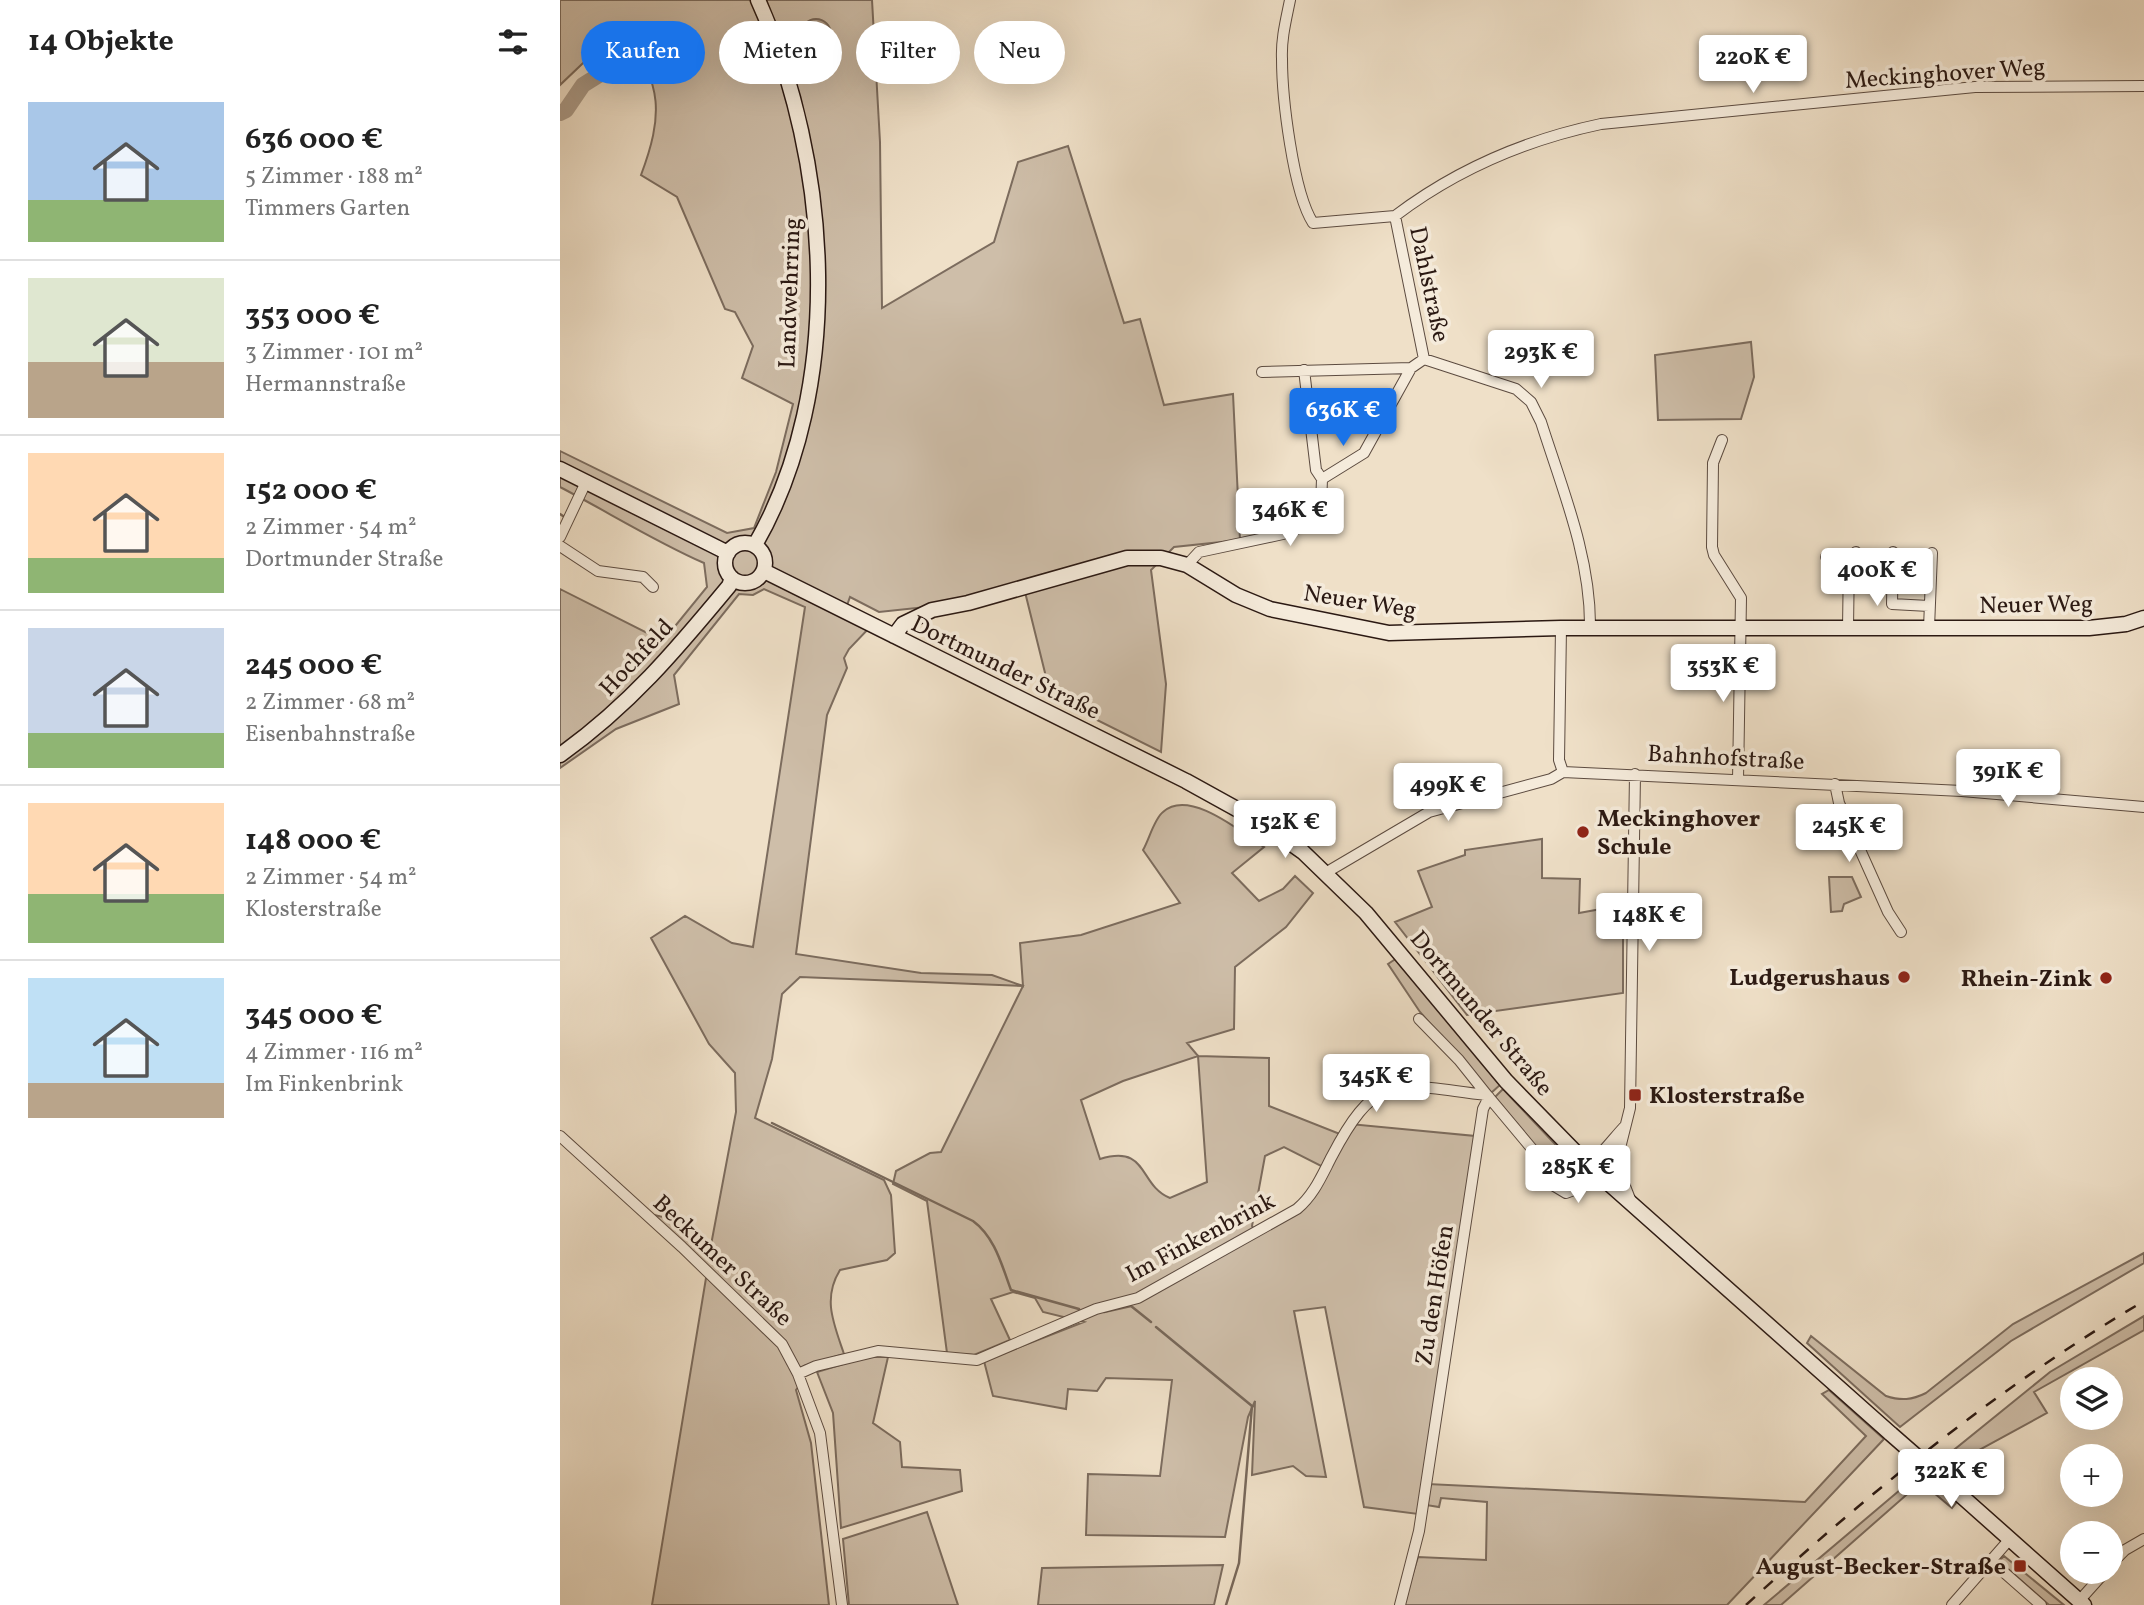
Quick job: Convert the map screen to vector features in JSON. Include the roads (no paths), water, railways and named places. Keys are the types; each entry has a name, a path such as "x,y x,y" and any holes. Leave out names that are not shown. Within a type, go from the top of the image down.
{"main road":[{"name":"Landwehrring","path":"755,545 780,492 802,419 815,327 817,268 814,198 800,124 785,69 758,0"},
{"path":"560,469 728,552"},
{"path":"737,544 755,545 763,554 764,571 750,583 732,578 725,566 728,552 737,544"},
{"name":"Neuer Weg","path":"894,636 906,622 932,611 1127,558 1161,558 1187,565 1236,595 1270,609 1389,633 1561,628 2089,628 2126,624 2144,618"},
{"name":"Dortmunder Straße","path":"764,571 1209,794 1262,823 1327,872 1366,913 1506,1081 1592,1168 2082,1603"},
{"name":"Hochfeld","path":"560,755 606,722 640,689 729,586 732,578"}],"street":[{"name":"Dahlstraße","path":"1290,0 1282,59 1296,168 1308,215 1313,222 1395,216 1424,359 1517,389 1531,402 1541,422 1582,561 1590,602 1590,628"},
{"name":"Meckinghover Weg","path":"1395,216 1432,190 1489,159 1563,132 1601,124 1975,87 2144,86"},
{"path":"1322,479 1364,453 1411,368 1424,359"},
{"path":"1262,372 1411,368"},
{"path":"1187,565 1199,552 1283,534 1315,522 1321,506 1322,479 1316,470 1304,370"},
{"path":"1722,439 1713,463 1712,547 1714,555 1741,598 1738,780"},
{"path":"560,537 586,482"},
{"path":"560,546 598,571 643,577 653,587"},
{"path":"1848,628 1856,551"},
{"path":"1893,552 1892,604 1929,606"},
{"path":"1929,628 1931,553"},
{"path":"1826,557 1849,558 1852,580"},
{"path":"1852,580 1892,582"},
{"path":"1561,628 1559,760 1563,772"},
{"name":"Bahnhofstraße","path":"1327,872 1429,812 1551,779 1563,772 2025,795 2144,807"},
{"path":"1630,1199 1617,1166 1631,1093 1635,774"},
{"path":"1835,784 1843,812 1888,912 1901,932"},
{"path":"1419,1019 1459,1060 1533,1150 1551,1184 1566,1193 1582,1187 1592,1168 1625,1127"},
{"name":"Im Finkenbrink","path":"798,1374 816,1366 878,1351 977,1360 1096,1309 1138,1297 1304,1203 1348,1125 1375,1095 1405,1086 1488,1096"},
{"name":"Zu den Höfen","path":"1400,1605 1419,1531 1483,1109 1488,1096"},
{"name":"Beckumer Straße","path":"560,1136 782,1344 798,1374 820,1433 842,1605"},
{"path":"1592,1168 1621,1143"},
{"path":"2123,1552 2144,1539"},
{"path":"1958,1603 2010,1540"},
{"path":"1991,1561 2041,1605"},
{"path":"2082,1603 2096,1584"}],"waterway":[{"path":"560,113 566,110 585,84"},
{"path":"772,1123 973,1221 992,1244 1011,1290 1079,1309"},
{"path":"1104,1312 1131,1306 1151,1322"},
{"path":"1156,1327 1252,1406 1239,1563 1226,1605"}],"railway":[{"path":"1746,1605 1840,1522 1938,1442 2038,1368 2144,1301"}],"place":[{"name":"Meckinghover Schule","path":"1583,832"},
{"name":"Ludgerushaus","path":"1904,977"},
{"name":"Rhein-Zink","path":"2106,978"},
{"name":"Klosterstraße","path":"1635,1095"},
{"name":"August-Becker-Straße","path":"2020,1566"}]}
